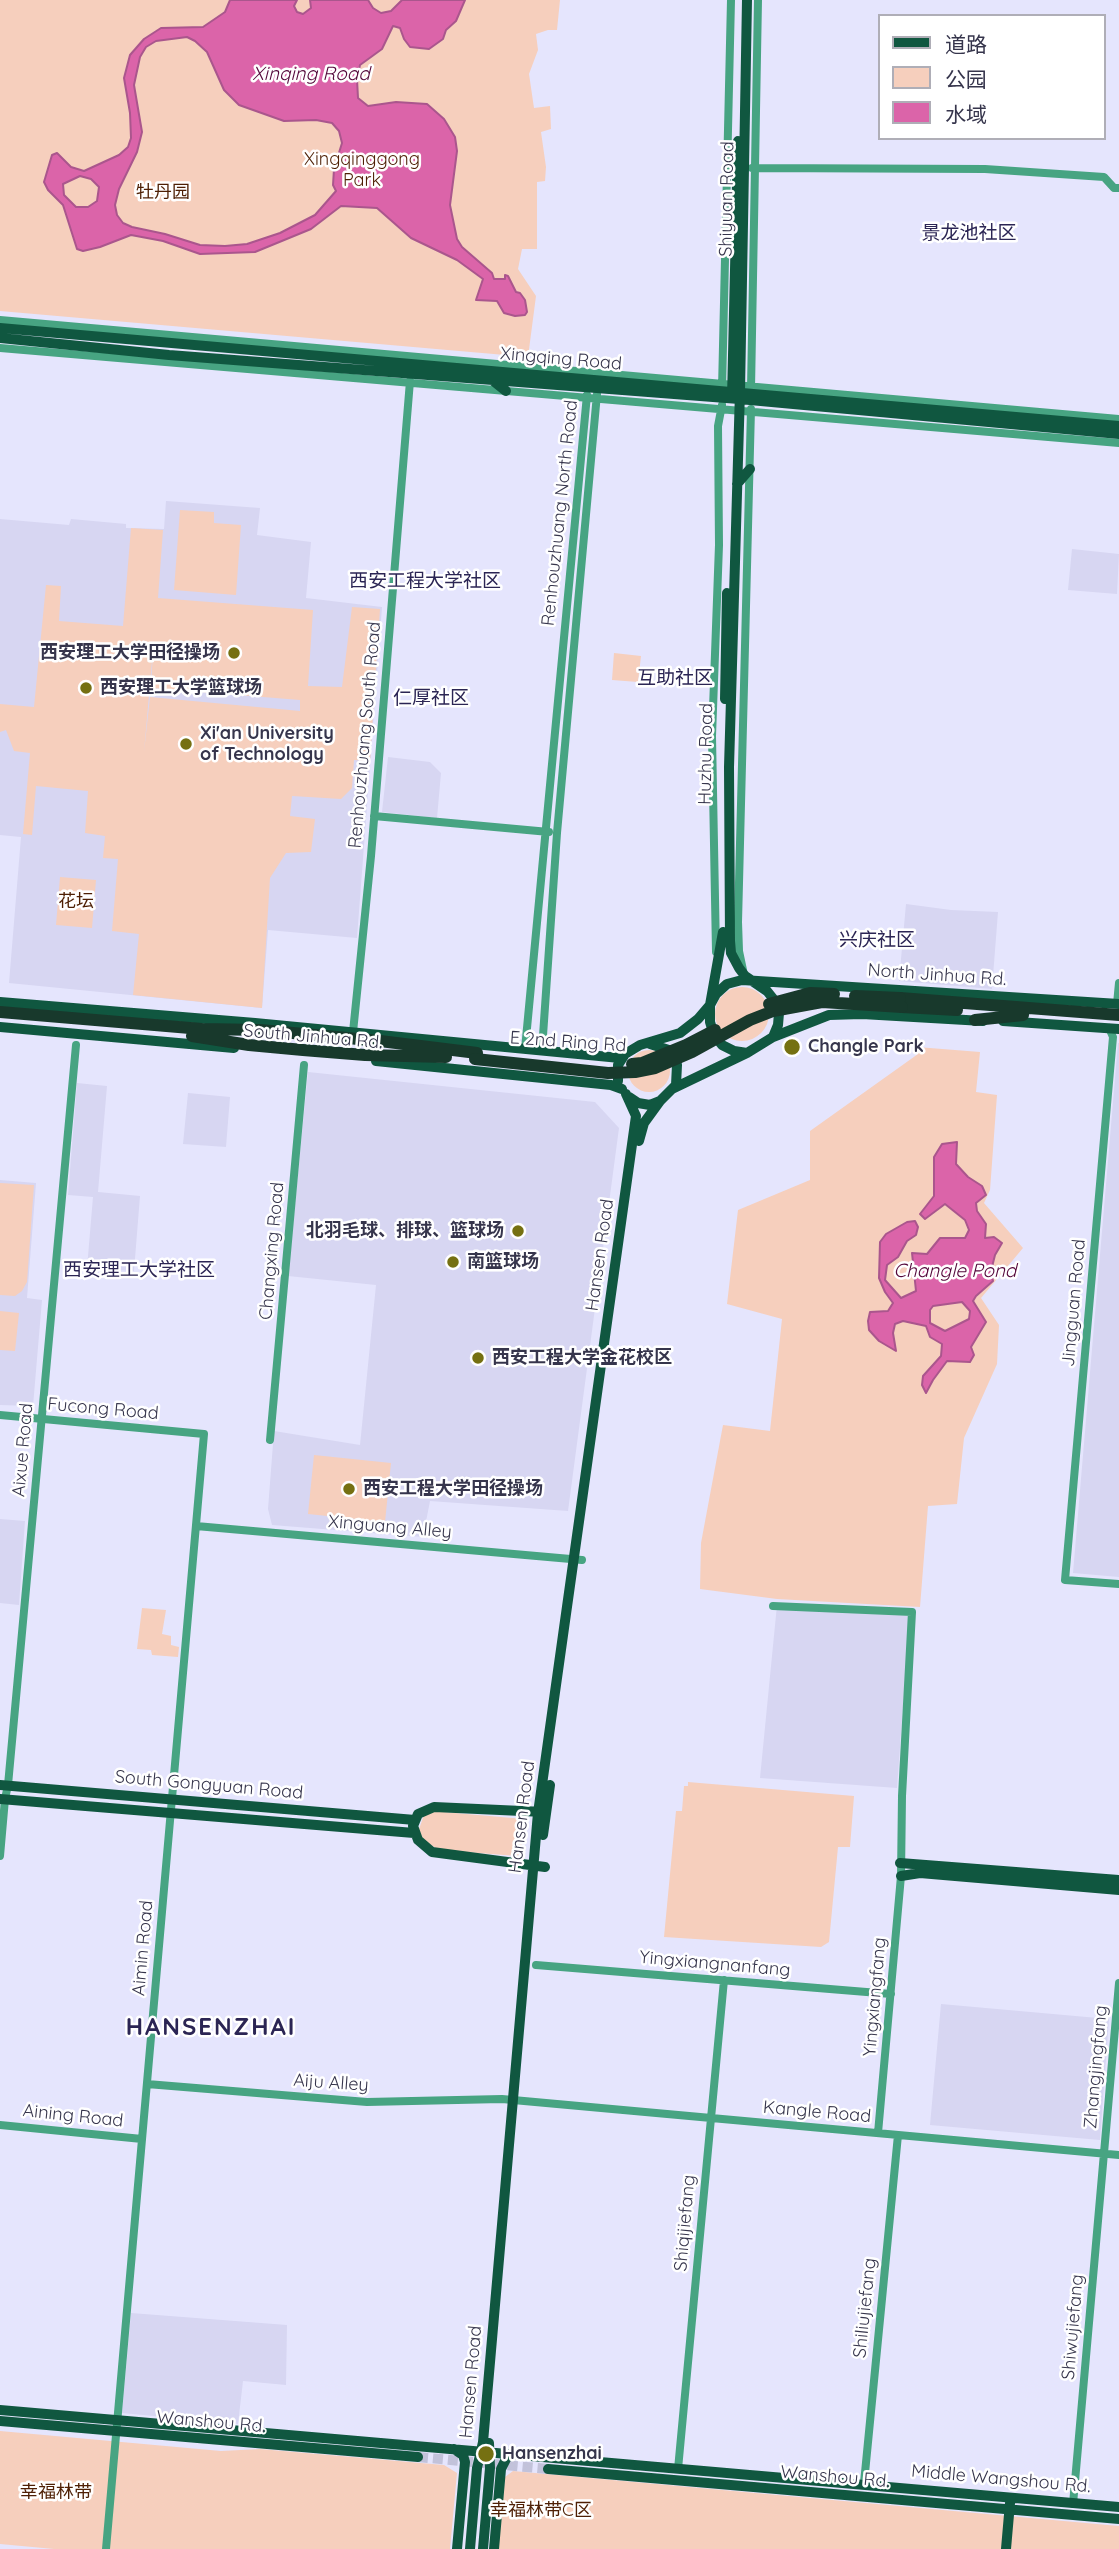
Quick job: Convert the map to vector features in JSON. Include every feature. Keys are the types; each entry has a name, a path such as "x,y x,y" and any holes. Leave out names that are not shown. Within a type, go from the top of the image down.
{"highway":[{"path":"970,995 1023,1011"},
{"name":"E 2nd Ring Rd","path":"221,1034 249,1045 474,1066 608,1073 655,1068 773,1010 821,1002 901,1002 1023,1011 1116,1027"},
{"name":"E 2nd Ring Rd","path":"1023,1011 1118,1008"},
{"path":"975,1020 1023,1011"},
{"name":"E 2nd Ring Rd","path":"0,1012 111,1026"},
{"name":"E 2nd Ring Rd","path":"0,1021 221,1034 260,1030 411,1045 474,1066"},
{"path":"221,1034 255,1023"},
{"path":"221,1034 250,1049"},
{"path":"384,1035 411,1045"},
{"path":"341,1058 365,1055"}],"main road":[{"name":"Shiyuan Road","path":"736,396 741,0"},
{"name":"Shiyuan Road","path":"736,396 750,168 747,0"},
{"name":"Xingqing Road","path":"0,328 595,386"},
{"name":"Xingqing Road","path":"0,338 169,355 411,369 491,379 1119,426"},
{"path":"491,379 506,391"},
{"name":"Xingqing Road","path":"736,396 1119,434"},
{"name":"Huzhu Road","path":"736,396 737,484 729,804 730,941 731,953 749,979"},
{"path":"736,396 723,768 723,943 710,1005 710,1022 714,1035 722,1045 747,1053"},
{"path":"737,484 750,469"},
{"path":"729,804 742,804"},
{"path":"650,1044 667,1048 676,1058 678,1077 676,1085 660,1101 643,1104 624,1092 618,1072 620,1058 640,1045 667,1038 687,1028 727,984 749,979 767,991 775,1001 779,1013 773,1037"},
{"name":"North Jinhua Rd.","path":"749,979 1118,1008"},
{"path":"823,985 801,991 797,996 797,1004 803,1011 829,1015 862,1014 1116,1027"},
{"name":"South Jinhua Rd.","path":"0,1002 620,1058"},
{"path":"672,1089 747,1053 773,1037 829,1015"},
{"name":"South Jinhua Rd.","path":"0,1027 341,1058 474,1066 611,1085 624,1092"},
{"name":"Hansen Road","path":"470,2549 477,2468 485,2451 545,1812 636,1116 624,1092"},
{"name":"Hansen Road","path":"579,1560 640,1131 660,1101"},
{"name":"South Gongyuan Road","path":"4,1785 415,1820"},
{"name":"South Gongyuan Road","path":"2,1799 414,1833"},
{"path":"539,1866 432,1852 414,1833 415,1820 426,1809 434,1807 545,1812"},
{"path":"900,1863 1119,1880"},
{"path":"901,1876 920,1873 1119,1890"},
{"name":"Middle Wangshou Rd.","path":"0,2410 48,2414 117,2426 485,2451 864,2483 954,2493 1010,2504 1119,2507"},
{"path":"48,2414 97,2430"},
{"name":"Wanshou Rd.","path":"0,2421 97,2430 117,2426 418,2457"},
{"path":"453,2449 463,2455 465,2462 457,2549"},
{"name":"Hansen Road","path":"483,2549 490,2468 485,2451"},
{"path":"494,2549 501,2469 507,2458 518,2455"},
{"name":"Wanshou Rd.","path":"548,2469 912,2501 1010,2504 1119,2519"},
{"path":"912,2501 954,2493"},
{"path":"1006,2549 1010,2504"}],"street":[{"path":"731,0 736,396 750,469 738,937 749,979"},
{"path":"758,0 750,168 985,169 1104,177 1114,188 1119,188"},
{"path":"0,320 411,369 506,391 595,386 1119,419"},
{"path":"0,348 411,369"},
{"name":"Renhouzhuang South Road","path":"353,1032 411,369"},
{"name":"Renhouzhuang North Road","path":"525,1049 545,832 595,386"},
{"name":"Renhouzhuang North Road","path":"542,1051 557,833 595,386"},
{"path":"736,396 1119,443"},
{"path":"374,816 557,833"},
{"path":"1118,1008 1119,984"},
{"name":"Jingguan Road","path":"1116,1027 1065,1580 1119,1584"},
{"name":"Aixue Road","path":"0,1856 2,1799 42,1419 76,1045"},
{"name":"Changxing Road","path":"270,1440 304,1065"},
{"name":"Fucong Road","path":"0,1415 204,1434"},
{"name":"Aimin Road","path":"106,2549 204,1434"},
{"name":"Xinguang Alley","path":"196,1526 579,1560"},
{"name":"Yingxiangfang","path":"773,1606 912,1612 901,1876 878,2133"},
{"name":"Yingxiangnanfang","path":"536,1965 891,1994"},
{"name":"Shiqijiefang","path":"678,2469 724,1980"},
{"name":"Zhangjingfang","path":"1104,2154 1119,1983"},
{"name":"Aiju Alley","path":"147,2084 367,2102 516,2101"},
{"name":"Kangle Road","path":"516,2101 1119,2155"},
{"name":"Aining Road","path":"0,2125 142,2139"},
{"name":"Shiliujiefang","path":"864,2483 898,2135"},
{"name":"Shiwujiefang","path":"1073,2504 1104,2154"}],"shaded area":[{"name":"Xi'an University of Technology","path":"166,501 260,508 257,535 311,542 306,598 382,607 357,938 268,930 262,1008 9,983 21,837 0,835 0,519 69,525 71,519 126,524 126,528 164,529"},
{"path":"1072,549 1119,554 1117,594 1068,590"},
{"path":"388,757 430,762 441,773 437,818 382,812"},
{"path":"906,904 998,912 992,989 899,981"},
{"path":"1119,1043 1119,1577 1073,1573"},
{"name":"西安工程大学金花校区","path":"308,1072 595,1102 619,1128 568,1511 430,1501 423,1537 272,1525 268,1509 274,1431 360,1445 376,1285 288,1276"},
{"path":"77,1083 107,1086 98,1192 140,1196 134,1271 87,1268 93,1197 68,1195"},
{"path":"188,1093 230,1097 226,1147 183,1144"},
{"path":"0,1180 36,1183 27,1298 42,1300 33,1406 0,1405"},
{"path":"0,1519 25,1521 19,1605 0,1603"},
{"path":"777,1605 910,1611 897,1788 760,1778"},
{"path":"941,2004 1109,2019 1100,2140 930,2125"},
{"path":"131,2313 287,2325 286,2385 243,2381 238,2424 122,2413"}],"green space":[{"name":"Xingqinggong Park","path":"0,0 560,0 557,30 536,34 538,50 529,74 534,108 550,106 551,129 541,132 546,167 545,181 537,182 537,249 522,249 518,269 536,296 528,357 0,311"},
{"path":"180,510 214,512 214,523 241,525 236,595 174,590"},
{"path":"131,528 163,530 158,598 313,610 308,686 342,687 352,607 380,609 370,761 354,760 352,788 341,799 292,796 290,816 315,819 311,852 286,853 270,878 262,1008 133,995 139,934 112,931 118,859 103,858 105,836 85,833 88,791 36,786 32,835 23,834 30,753 14,751 6,730 0,732 0,704 34,707 46,585 61,586 59,621 123,626","holes":["153,650 151,688 300,700 300,711 150,697 144,752"]},
{"path":"614,653 641,656 638,682 612,680"},
{"name":"花坛","path":"60,877 96,880 92,928 56,925"},
{"path":"742,987 761,995 769,1014 761,1033 742,1041 723,1033 715,1014 723,995"},
{"name":"Changle Park","path":"917,1047 980,1052 976,1092 997,1095 990,1190 984,1203 1023,1248 981,1298 999,1325 997,1364 964,1438 957,1504 928,1506 920,1607 777,1599 700,1589 701,1543 723,1425 770,1431 782,1319 727,1304 738,1210 810,1180 810,1131 918,1054"},
{"path":"649,1050 664,1056 670,1071 664,1086 649,1092 634,1086 628,1071 634,1056"},
{"path":"0,1183 34,1185 27,1282 15,1296 0,1295"},
{"path":"0,1311 19,1313 15,1351 0,1350"},
{"name":"西安工程大学田径操场","path":"314,1455 391,1463 385,1522 308,1514"},
{"path":"142,1608 166,1610 162,1634 171,1636 171,1645 179,1647 178,1657 152,1655 151,1650 137,1649"},
{"path":"688,1782 854,1796 850,1847 838,1847 829,1942 821,1947 664,1937 676,1811 682,1811 684,1786 688,1786"},
{"path":"432,1811 524,1819 521,1853 517,1856 439,1850 423,1840 419,1829 424,1815"},
{"name":"幸福林带","path":"0,2431 221,2451 260,2449 444,2465 457,2473 450,2549 54,2549 0,2544"},
{"name":"幸福林带C区","path":"513,2471 1119,2526 1119,2549 498,2549 505,2477"}],"water":[{"name":"Xinqing Road","path":"230,0 297,0 294,6 297,12 303,14 311,8 310,0 368,0 373,8 381,13 391,11 402,0 465,0 456,21 446,30 443,39 429,49 410,47 400,28 393,26 382,49 360,65 357,79 358,98 368,106 396,102 427,104 444,119 455,137 457,151 450,205 457,239 462,247 492,273 494,279 505,279 505,275 508,276 516,292 525,300 525,315 504,313 497,301 476,300 483,279 457,260 411,238 377,208 341,206 311,229 255,252 200,254 163,241 131,235 100,247 83,251 77,249 63,205 44,182 52,155 57,153 71,167 84,171 119,155 128,147 131,138 124,78 130,55 144,39 161,28 203,27 225,12","holes":["187,37 207,52 224,90 239,105 284,121 316,120 332,123 339,131 342,143 334,169 333,185 336,191 315,215 280,233 247,244 225,246 200,245 132,227 123,223 117,215 115,205 119,189 137,152 142,132 134,85 140,57 146,47 156,41","80,176 91,179 99,187 97,201 88,207 76,207 64,195 63,184"]},
{"name":"Changle Pond","path":"957,1142 956,1164 968,1177 982,1186 986,1195 976,1203 977,1211 986,1224 985,1238 994,1237 1002,1243 995,1255 991,1271 993,1281 973,1301 986,1322 971,1347 974,1355 970,1362 947,1361 926,1393 922,1385 923,1376 941,1356 942,1344 930,1337 926,1326 903,1321 895,1324 893,1333 896,1351 879,1341 869,1330 868,1321 870,1312 888,1311 893,1303 879,1278 880,1242 886,1234 907,1222 915,1221 918,1227 916,1235 907,1241 898,1257 887,1265 885,1280 901,1298 916,1291 912,1253 927,1254 940,1238 965,1238 969,1230 965,1220 945,1204 925,1219 920,1214 934,1196 934,1157 942,1144","holes":["962,1302 970,1311 969,1319 945,1331 930,1323 930,1310 933,1306"]}],"tunnel":[{"path":"418,2457 548,2469"}],"place":[{"name":"西安理工大学田径操场","path":"234,653"},
{"name":"西安理工大学篮球场","path":"86,688"},
{"name":"Xi'an University of Technology","path":"186,744"},
{"name":"Changle Park","path":"792,1047"},
{"name":"北羽毛球、排球、篮球场","path":"518,1231"},
{"name":"南篮球场","path":"453,1262"},
{"name":"西安工程大学金花校区","path":"478,1358"},
{"name":"西安工程大学田径操场","path":"349,1489"},
{"name":"Hansenzhai","path":"486,2454"}],"district":[{"name":"景龙池社区","path":"969,233"},
{"name":"西安工程大学社区","path":"425,581"},
{"name":"互助社区","path":"675,678"},
{"name":"仁厚社区","path":"431,698"},
{"name":"兴庆社区","path":"877,940"},
{"name":"西安理工大学社区","path":"139,1270"},
{"name":"HANSENZHAI","path":"211,2028"}],"park label":[{"name":"牡丹园","path":"163,193"}]}
